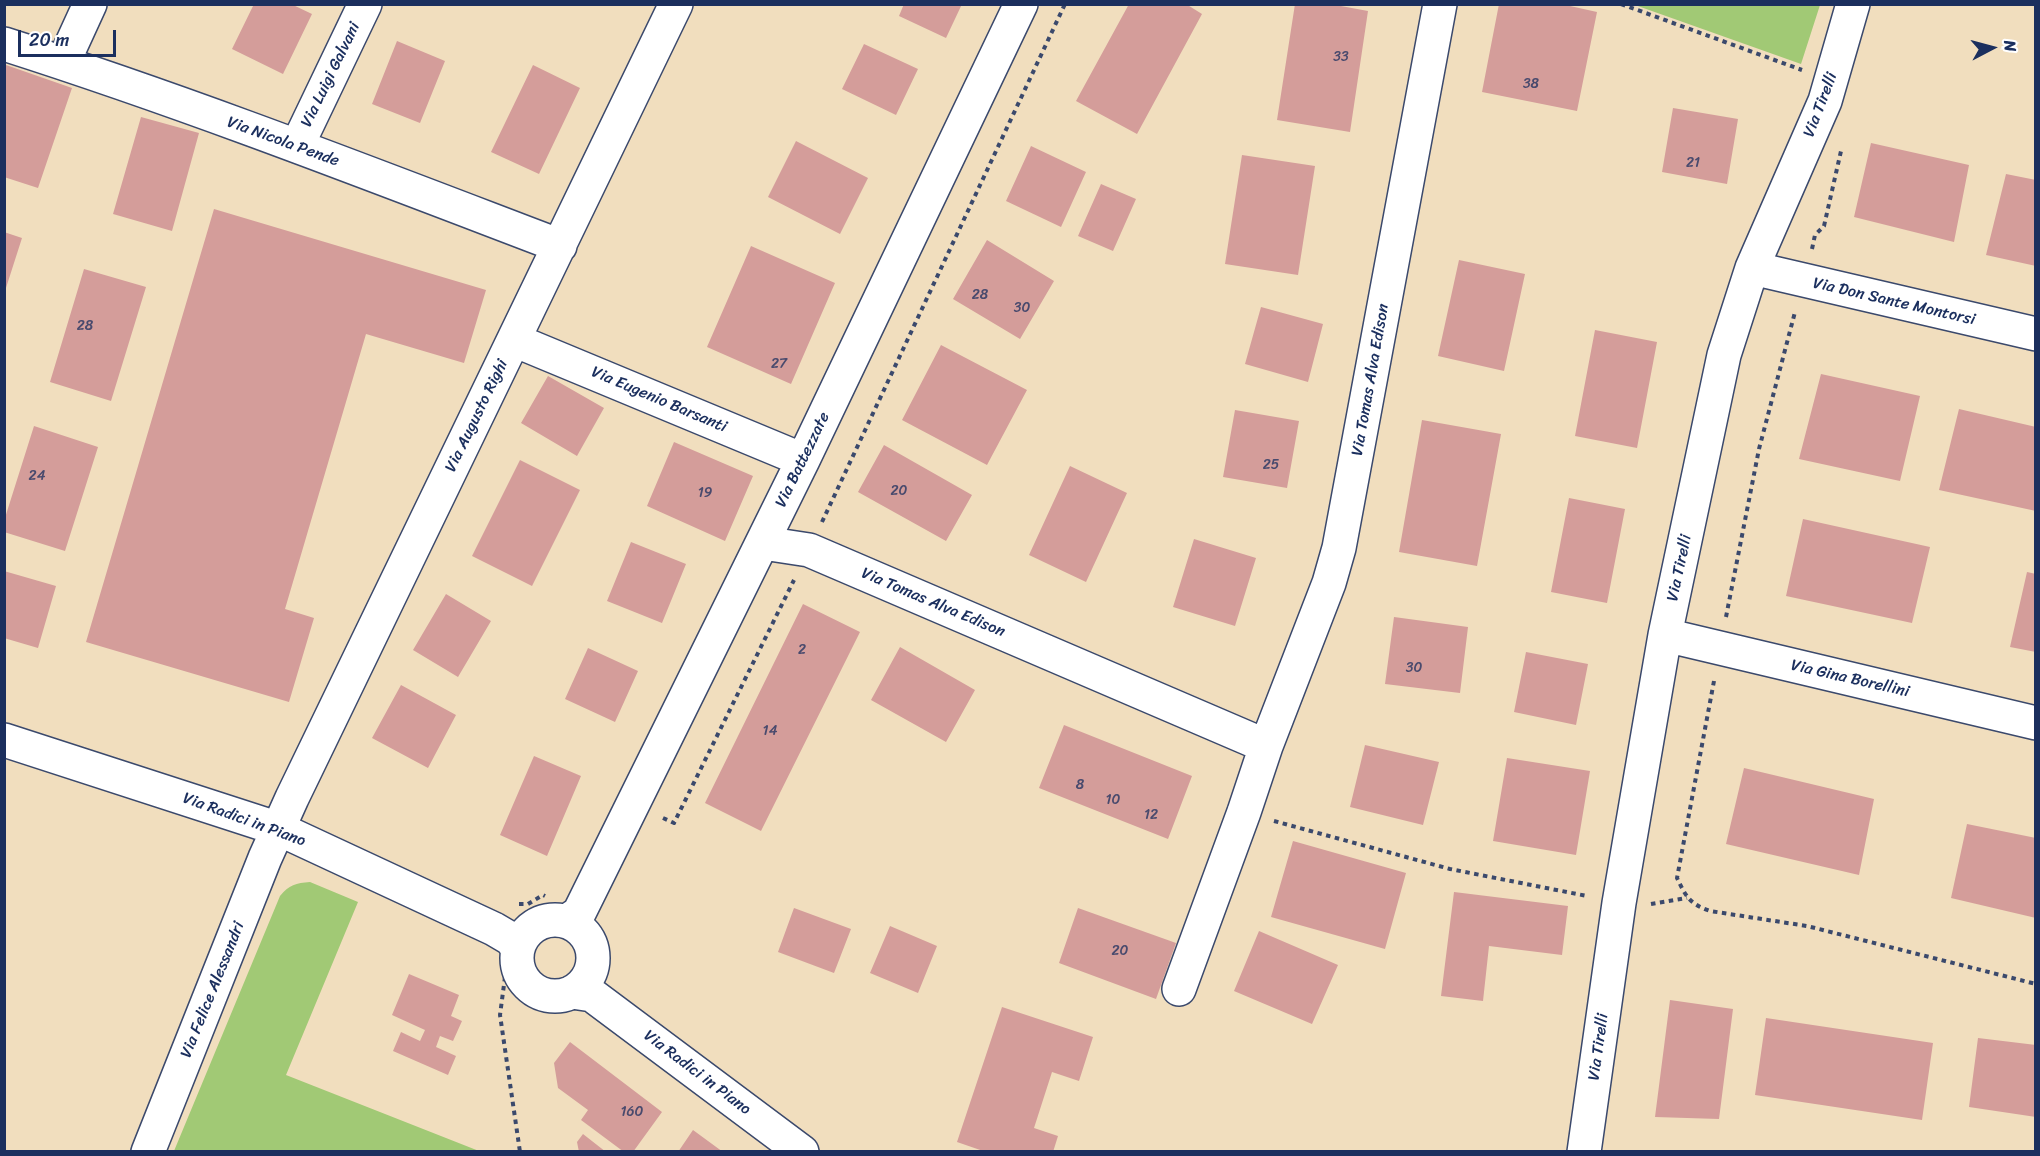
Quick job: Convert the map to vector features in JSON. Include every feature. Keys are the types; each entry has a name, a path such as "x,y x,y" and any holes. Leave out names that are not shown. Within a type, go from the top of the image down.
{"street":[{"path":"63,63 90,4"},
{"name":"Via Luigi Galvani","path":"297,146 365,4"},
{"name":"Via Augusto Righi","path":"279,829 676,4"},
{"name":"Via Battezzate","path":"575,921 763,543 1021,4"},
{"name":"Via Tomas Alva Edison","path":"1179,989 1266,746 1329,583 1339,548 1440,4"},
{"name":"Via Tirelli","path":"1584,1152 1619,903 1665,636 1724,355 1752,268 1825,101 1853,4"},
{"name":"Via Nicola Pende","path":"4,44 297,146 560,246"},
{"name":"Via Don Sante Montorsi","path":"1752,268 1803,282 2036,334"},
{"name":"Via Eugenio Barsanti","path":"514,340 803,460"},
{"name":"Via Tomas Alva Edison","path":"763,543 809,550 1266,746"},
{"name":"Via Gina Borellini","path":"1665,636 2036,723"},
{"name":"Via Radici in Piano","path":"4,740 279,829 513,946"},
{"name":"Via Felice Alessandri","path":"148,1152 261,868 279,829"},
{"path":"552,919 575,921 589,940 593,953 592,968 584,989 551,996 535,990 522,976 513,946 542,921 552,919"},
{"name":"Via Radici in Piano","path":"584,989 802,1152"}],"path":[{"path":"1621,4 1805,71"},
{"path":"1842,146 1824,226 1815,235 1759,449 1677,878 1687,898 1698,907 1710,911 1808,926 2036,984"},
{"path":"1244,812 1450,868 1619,903"},
{"path":"513,946 500,1015 520,1152"}],"green space":[{"path":"1635,5 1820,5 1801,64"},
{"path":"310,882 358,902 286,1075 479,1151 174,1151 280,896 293,885"}],"building":[{"path":"254,4 291,4 312,14 283,74 232,49"},
{"path":"904,4 962,4 946,38 899,16"},
{"path":"1129,4 1186,4 1202,14 1137,134 1076,101"},
{"path":"1295,4 1330,4 1368,11 1350,132 1277,120"},
{"path":"1499,4 1561,4 1597,12 1577,111 1482,92"},
{"path":"397,41 445,61 420,123 372,104"},
{"path":"864,44 918,69 896,115 842,89"},
{"path":"6,65 72,88 38,188 4,177 4,70"},
{"path":"533,65 580,88 539,174 491,152"},
{"path":"1673,108 1738,119 1727,184 1662,172"},
{"path":"141,117 199,133 172,231 113,214"},
{"path":"796,141 868,178 840,234 768,197"},
{"path":"1871,143 1969,165 1954,242 1854,217"},
{"path":"1031,146 1086,172 1061,227 1006,201"},
{"path":"1242,155 1315,166 1298,275 1225,264"},
{"path":"2006,174 2036,180 2036,266 1986,255"},
{"path":"1101,184 1136,199 1113,251 1078,236"},
{"path":"214,209 486,290 464,363 366,334 285,609 314,618 289,702 86,642"},
{"path":"4,232 22,238 5,291 4,291"},
{"path":"987,240 1054,281 1020,339 953,299"},
{"path":"751,246 835,283 791,384 707,347"},
{"path":"1459,260 1525,274 1504,371 1438,356"},
{"path":"84,269 146,287 111,401 50,382"},
{"path":"1261,307 1323,324 1308,382 1245,364"},
{"path":"1595,330 1657,342 1637,448 1575,436"},
{"path":"941,345 1027,390 987,465 902,420"},
{"path":"1821,374 1920,396 1900,481 1799,459"},
{"path":"548,376 604,408 577,456 521,423"},
{"path":"1959,409 2036,427 2036,511 1939,490"},
{"path":"1235,410 1299,421 1287,488 1223,477"},
{"path":"1422,420 1501,434 1477,566 1399,552"},
{"path":"34,426 98,447 65,551 4,532 4,521"},
{"path":"674,442 753,476 725,541 647,506"},
{"path":"884,445 972,495 946,541 858,492"},
{"path":"520,460 580,490 532,586 472,556"},
{"path":"1070,466 1127,493 1086,582 1029,555"},
{"path":"1569,498 1625,509 1607,603 1551,592"},
{"path":"1803,519 1930,547 1912,623 1786,596"},
{"path":"1194,539 1256,558 1235,626 1173,607"},
{"path":"631,542 686,564 662,623 607,601"},
{"path":"4,571 56,586 38,648 4,638"},
{"path":"2027,572 2036,574 2036,652 2010,647"},
{"path":"446,594 491,621 458,677 413,650"},
{"path":"803,604 860,632 761,831 705,803"},
{"path":"1394,617 1468,627 1460,693 1385,684"},
{"path":"900,647 975,690 946,742 871,700"},
{"path":"588,648 638,671 615,722 565,699"},
{"path":"1526,652 1588,664 1576,725 1514,712"},
{"path":"401,685 456,715 428,768 372,738"},
{"path":"1064,725 1192,776 1168,839 1039,788"},
{"path":"1365,745 1439,762 1423,825 1350,807"},
{"path":"534,756 581,776 547,856 500,835"},
{"path":"1507,758 1590,771 1576,855 1493,841"},
{"path":"1744,768 1874,799 1859,875 1726,844"},
{"path":"1967,824 2036,838 2036,918 1951,898"},
{"path":"1293,841 1406,873 1385,949 1271,917"},
{"path":"1454,892 1568,906 1562,955 1489,946 1483,1001 1441,996"},
{"path":"794,908 851,929 834,973 778,952"},
{"path":"1078,908 1176,943 1156,999 1059,963"},
{"path":"890,926 937,946 918,993 870,973"},
{"path":"1259,931 1338,965 1312,1024 1234,991"},
{"path":"409,974 459,995 451,1016 462,1021 453,1041 440,1036 436,1047 456,1056 448,1075 393,1051 401,1032 420,1041 425,1030 392,1015"},
{"path":"1670,1000 1733,1009 1719,1119 1655,1117"},
{"path":"1002,1007 1093,1037 1079,1081 1052,1072 1034,1128 1058,1136 1053,1152 986,1152 957,1142"},
{"path":"1766,1018 1933,1043 1922,1120 1755,1095"},
{"path":"1978,1038 2036,1045 2036,1117 1969,1107"},
{"path":"570,1042 662,1112 633,1152 624,1152 581,1120 588,1110 558,1088 554,1063"},
{"path":"693,1130 723,1152 678,1152"},
{"path":"583,1134 606,1152 579,1152 577,1142"}]}
